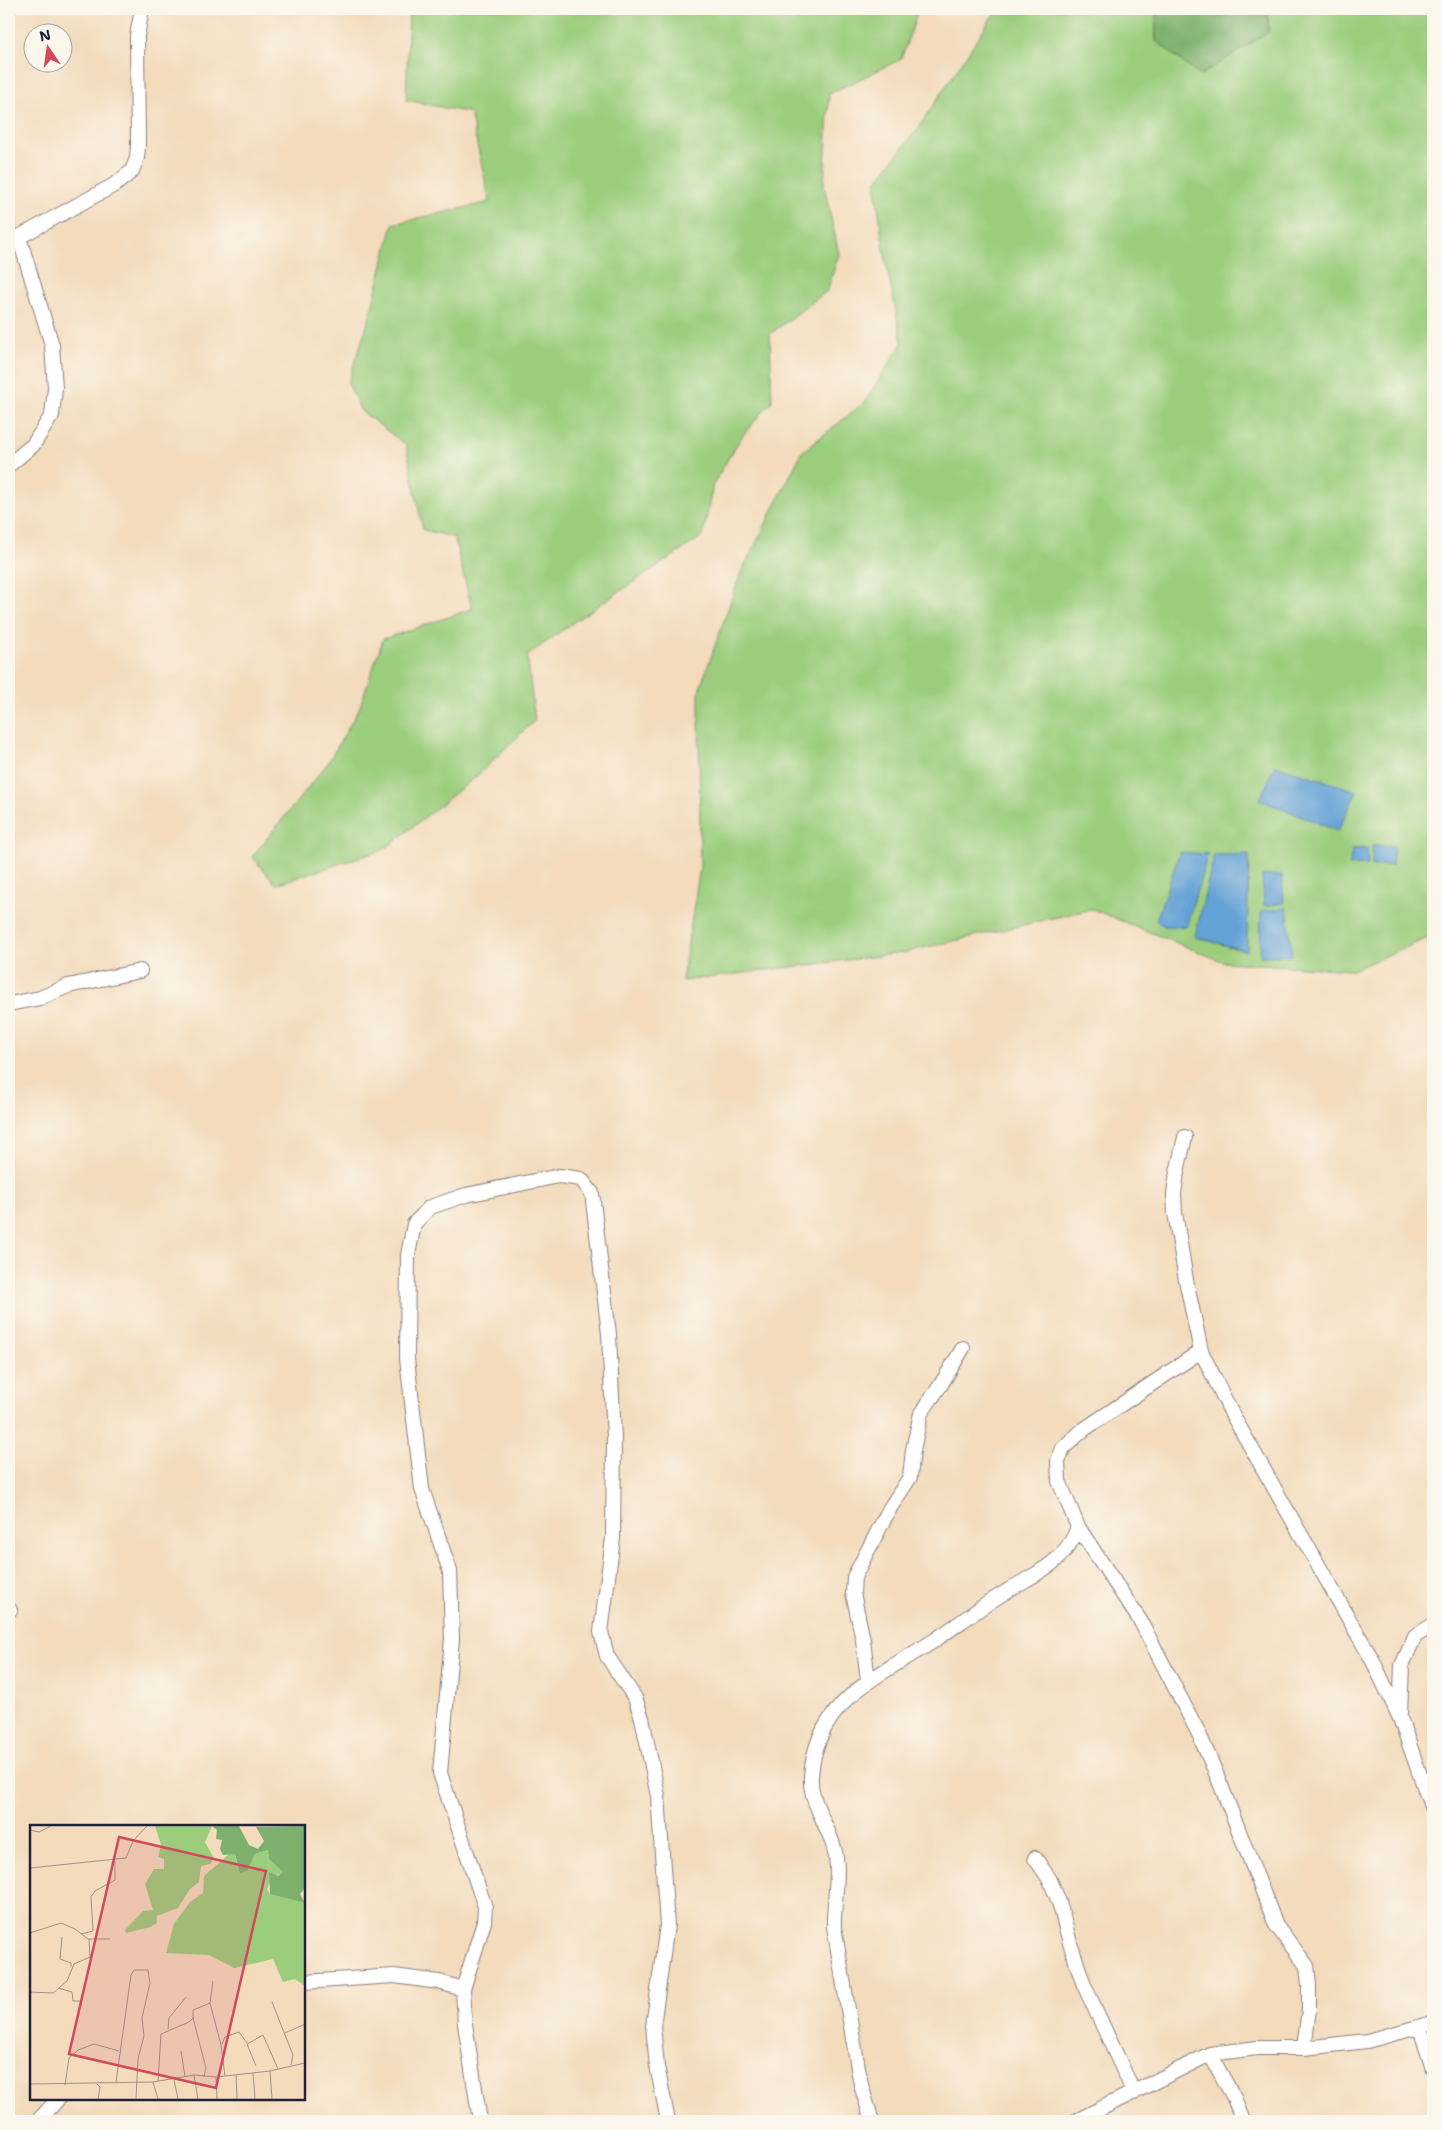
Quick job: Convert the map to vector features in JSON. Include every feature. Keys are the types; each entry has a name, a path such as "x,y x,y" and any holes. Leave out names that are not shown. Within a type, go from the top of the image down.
{"street":[{"path":"9,464 33,445 52,415 55,388 52,345 14,238 116,184 132,171 137,158 138,146 137,36 142,9"},
{"path":"9,1004 40,998 68,986 140,971"},
{"path":"1185,1137 1174,1194 1175,1213 1186,1280 1201,1351 1232,1414 1373,1661 1400,1718 1433,1812"},
{"path":"480,2121 465,2024 463,1989 484,1922 485,1907 440,1773 452,1639 450,1571 422,1489 407,1359 408,1255 414,1224 430,1207 466,1195 559,1176 580,1179 592,1193 605,1292 614,1438 613,1538 601,1632 607,1656 638,1705 658,1796 667,1925 653,2026 657,2066 668,2121"},
{"path":"868,1680 863,1640 853,1593 854,1577 890,1508 910,1477 913,1450 921,1413 963,1348"},
{"path":"1201,1351 1082,1430 1064,1448 1058,1461 1059,1481 1078,1527 1141,1622 1199,1734 1276,1925 1306,1966 1310,1986 1304,2048"},
{"path":"872,2121 861,2084 834,1927 833,1905 837,1874 835,1849 814,1799 811,1777 817,1746 834,1711 868,1680 931,1642 1005,1592 1046,1570 1073,1540 1078,1527"},
{"path":"1400,1718 1402,1664 1415,1636 1433,1625"},
{"path":"1035,1858 1050,1880 1060,1902 1070,1943 1084,1985 1134,2093"},
{"path":"305,1982 394,1976 440,1982 463,1989"},
{"path":"1076,2121 1210,2054 1257,2048 1304,2048 1367,2040 1427,2026 1433,2069"},
{"path":"1210,2054 1234,2098 1242,2121"},
{"path":"38,2121 57,2100"}],"green space":[{"path":"409,9 919,9 901,59 829,94 824,186 839,254 827,291 770,334 772,401 742,436 713,484 703,536 578,619 527,656 535,720 478,775 385,849 276,884 252,857 328,763 359,709 383,639 472,609 454,537 423,530 406,445 361,411 348,383 370,316 393,224 490,202 470,113 406,100"},
{"path":"997,9 1156,9 1156,41 1268,32 1268,9 1433,9 1433,936 1352,970 1224,962 1092,909 902,953 682,981 700,867 699,691 740,575 802,452 865,402 902,343 884,251 875,183 919,127","holes":["1215,855 1249,855 1246,951 1195,937"]},
{"path":"1156,9 1268,9 1268,32 1200,76 1156,41"}],"water":[{"path":"1275,765 1357,791 1338,831 1260,800"},
{"path":"1372,845 1394,847 1392,865 1372,866"},
{"path":"1367,848 1368,865 1349,866 1352,849"},
{"path":"1180,852 1208,854 1186,927 1164,926 1156,920"},
{"path":"1249,854 1247,951 1195,937 1214,855"},
{"path":"1282,875 1284,903 1264,906 1262,876"},
{"path":"1287,908 1292,956 1260,956 1261,911"}]}
